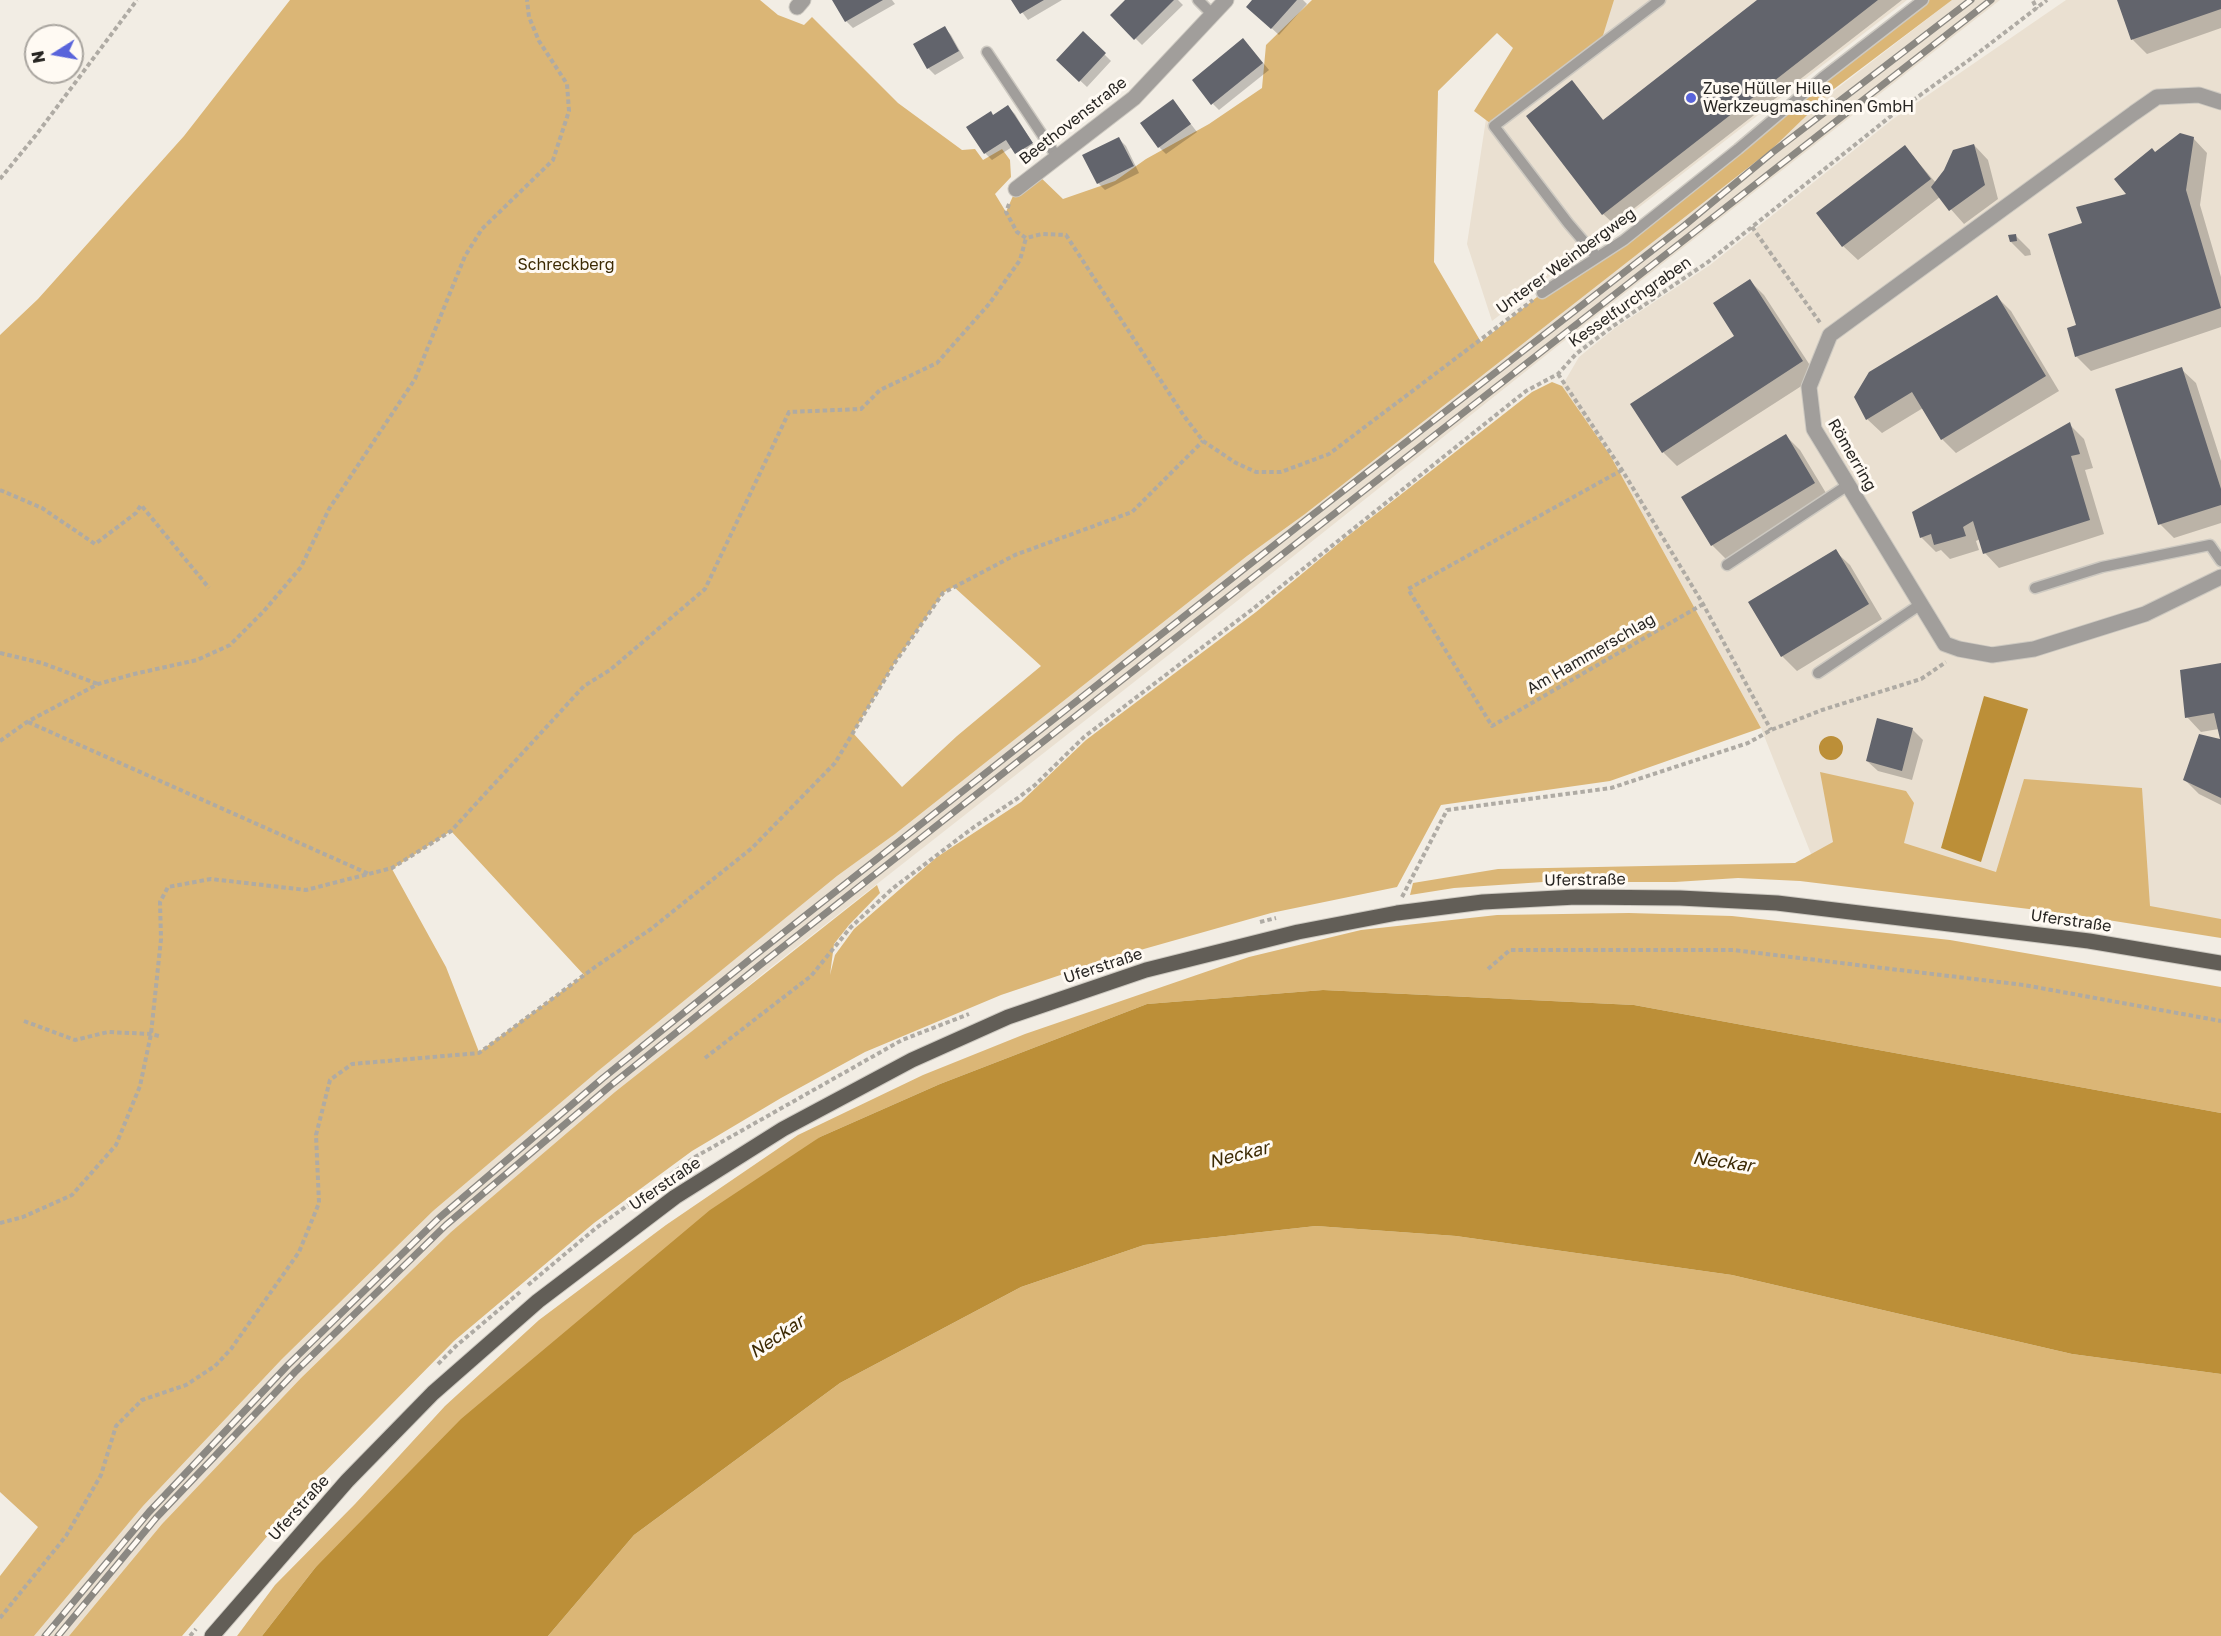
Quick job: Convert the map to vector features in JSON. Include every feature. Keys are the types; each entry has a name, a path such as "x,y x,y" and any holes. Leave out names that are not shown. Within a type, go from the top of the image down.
{"main road":[{"name":"Uferstraße","path":"212,1636 347,1480 433,1393 538,1301 675,1197 783,1129 912,1060 1008,1017 1146,970 1298,932 1397,913 1483,902 1576,897 1680,898 1777,903 2090,941 2221,963"}],"street":[{"name":"Beethovenstraße","path":"1016,189 1134,98 1226,0"},
{"path":"1830,336 2157,97 2199,95 2221,102"},
{"name":"Römerring","path":"1830,336 1809,387 1814,429 1945,644 1992,655 2034,649 2145,614 2221,577"}],"lane":[{"path":"1198,0 1212,14"},
{"path":"1597,257 1494,126 1660,0"},
{"name":"Unterer Weinbergweg","path":"1542,293 1624,240 1822,78 1923,0"},
{"path":"987,52 1057,157"},
{"path":"1726,565 1848,486"},
{"path":"2035,588 2102,567 2210,545 2221,561"},
{"path":"1818,673 1921,604"}],"path":[{"path":"0,179 36,135 137,0"},
{"path":"0,741 27,722 98,684 197,660 230,645 264,611 301,567 329,509 415,379 465,256 482,230 553,160 568,111 567,84 539,41 529,17 527,0"},
{"name":"Kesselfurchgraben","path":"1558,374 1576,354 1613,326 1708,262 1891,116 2047,0"},
{"path":"2033,1 2037,9"},
{"path":"0,1223 23,1216 72,1195 116,1145 140,1086 151,1034 161,939 160,902 168,887 211,879 306,890 392,868 451,831 584,686 610,670 705,589 789,412 861,409 880,390 938,363 989,304 1020,260 1026,238 1017,232 1006,212 1016,189"},
{"path":"1752,227 1830,336"},
{"name":"Unterer Weinbergweg","path":"1026,238 1042,234 1066,235 1184,416 1203,441 1236,463 1256,472 1281,472 1306,465 1329,454 1542,293"},
{"path":"705,1058 811,976 851,927 892,889 974,826 1035,785 1084,737 1254,608 1526,390 1558,374 1622,470 1703,604 1771,730"},
{"path":"0,1618 66,1536 101,1475 116,1425 142,1400 186,1385 214,1366 231,1349 299,1252 319,1203 316,1135 330,1080 352,1064 478,1053 651,929 752,848 835,763 894,664 943,593 1015,555 1132,512 1203,441"},
{"name":"Am Hammerschlag","path":"1622,470 1408,589 1492,726 1703,604"},
{"path":"0,490 42,508 95,544 136,513 141,505 209,588"},
{"path":"1394,897 1403,895 1447,810 1611,788 1748,743 1771,730 1822,710 1921,679 1951,659 1959,649"},
{"path":"0,653 42,663 98,684"},
{"path":"27,722 370,874"},
{"path":"1249,925 1282,917"},
{"path":"1488,969 1510,950 1733,950 2024,985 2221,1021"},
{"path":"431,1371 456,1346 596,1228 695,1157 902,1040 975,1012"},
{"path":"24,1021 75,1040 108,1032 159,1036"},
{"path":"190,1636 198,1627"}],"shaded area":[{"path":"1490,0 1907,0 1492,321 1467,244 1488,106 1548,68"},
{"path":"1952,0 2000,0 1579,329 765,972 451,1232 301,1378 162,1524 69,1636 34,1636 143,1506 282,1359 433,1211 598,1071 837,876 895,834 1247,556 1305,514 1772,149 1822,100"},
{"path":"2066,0 2221,0 2221,928 1815,864 1761,728 1610,455 1562,386 1579,357 1615,328 1710,265 1893,119"}],"green space":[{"name":"Schreckberg","path":"290,0 760,0 778,15 804,25 812,17 898,103 962,150 975,149 983,160 1002,149 1010,160 1011,177 995,194 1006,212 1016,189 1036,173 1063,199 1115,181 1146,159 1209,124 1262,88 1266,45 1312,0 1614,0 1600,45 1494,126 1474,111 1513,48 1497,33 1438,91 1434,262 1481,342 1542,293 1624,240 1923,0 1952,0 1834,89 1772,149 1305,514 1247,556 895,834 837,876 598,1071 433,1211 282,1359 143,1506 34,1636 0,1636 0,1576 38,1527 0,1492 0,335 38,299 184,136","holes":["954,587 1041,666 957,736 902,787 853,733 894,664 943,593","451,831 584,975 479,1052 446,967 392,869"]},
{"path":"1552,382 1562,386 1610,455 1761,728 1610,781 1441,805 1397,887 1271,913 1105,960 1001,995 865,1052 692,1151 594,1223 454,1341 305,1492 182,1636 69,1636 162,1524 301,1378 451,1232 615,1092 877,885 880,893 834,944 830,975 835,955 854,929 937,857 1021,802 1086,740 1256,612 1344,539 1532,392"},
{"path":"1820,772 1906,791 1914,803 1904,843 1996,872 2024,779 2142,788 2150,906 2221,919 2221,938 2070,914 1800,881 1738,878 1675,882 1543,882 1454,888 1410,895 1413,883 1498,869 1795,863 1833,842"},
{"path":"1629,913 1732,916 1950,940 2221,987 2221,1113 1634,1005 1323,990 1147,1004 940,1084 820,1137 315,1568 262,1636 237,1636 275,1585 355,1504 445,1406 539,1320 666,1225 798,1135 923,1075 1025,1034 1249,957 1361,930 1497,915"},
{"path":"1316,1226 1456,1236 1732,1275 2072,1354 2221,1374 2221,1636 548,1636 634,1535 840,1383 1021,1287 1144,1245"}],"water":[{"path":"1984,696 2028,709 1981,862 1941,848"},
{"path":"1831,736 1836,737 1842,743 1842,753 1836,759 1831,760 1826,759 1820,753 1819,748 1820,743 1826,737"},
{"name":"Neckar","path":"1323,990 1634,1005 2221,1113 2221,1374 2072,1354 1732,1275 1456,1236 1316,1226 1144,1245 1021,1287 840,1383 634,1535 548,1636 262,1636 315,1568 461,1419 710,1210 820,1137 940,1084 1147,1004"}],"building":[{"path":"832,0 883,0 845,22"},
{"path":"1011,0 1044,0 1020,14"},
{"path":"1125,0 1174,0 1134,40 1110,15"},
{"path":"1252,0 1297,0 1271,29 1246,7"},
{"name":"Zuse Hüller Hille Werkzeugmaschinen GmbH","path":"1757,0 1878,0 1602,215 1526,116 1572,80 1603,120"},
{"path":"2117,0 2221,0 2221,9 2131,40"},
{"path":"945,26 959,51 927,69 913,44"},
{"path":"1083,31 1106,53 1079,82 1056,60"},
{"path":"1243,38 1263,63 1211,105 1192,80"},
{"path":"1173,99 1191,124 1158,148 1140,123"},
{"path":"1008,105 1033,143 1015,154 1006,140 984,154 966,127 991,111 993,115"},
{"path":"2180,133 2194,137 2186,190 2221,308 2075,357 2067,328 2076,325 2048,234 2082,223 2076,207 2126,194 2114,179 2152,148 2155,152"},
{"path":"1119,137 1134,166 1097,184 1082,155"},
{"path":"1974,144 1985,185 1949,211 1931,187 1944,170 1953,150"},
{"path":"1905,145 1931,179 1842,247 1816,213"},
{"path":"2016,234 2017,241 2010,242 2008,235"},
{"path":"1750,279 1803,361 1662,453 1630,404 1734,336 1713,303"},
{"path":"1997,295 2046,376 1941,440 1912,392 1866,420 1854,397 1869,372"},
{"path":"2182,367 2221,489 2221,505 2158,525 2115,389"},
{"path":"2070,422 2080,454 2071,456 2090,520 1983,554 1973,521 1963,527 1966,536 1934,545 1931,534 1920,538 1912,512"},
{"path":"1786,434 1815,483 1711,546 1681,497"},
{"path":"1836,549 1869,604 1781,657 1748,602"},
{"path":"2221,663 2221,798 2183,780 2199,734 2220,739 2214,713 2185,718 2180,670"},
{"path":"1877,718 1913,728 1902,771 1866,761"}],"railway":[{"path":"45,1636 149,1512 288,1365 439,1218 603,1078 1311,516 1685,225 1773,152 1971,0"},
{"path":"58,1636 156,1518 295,1372 446,1225 610,1086 1063,726 1991,0"}],"place":[{"name":"Zuse Hüller Hille Werkzeugmaschinen GmbH","path":"1691,98"}]}
